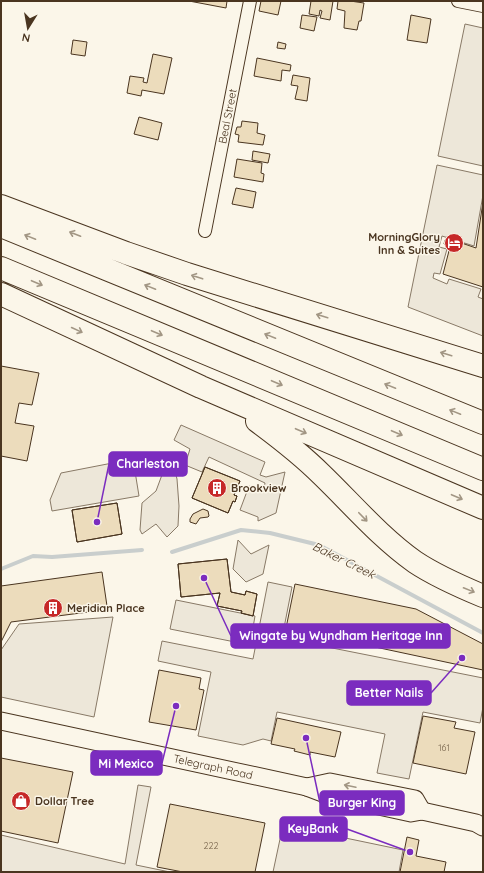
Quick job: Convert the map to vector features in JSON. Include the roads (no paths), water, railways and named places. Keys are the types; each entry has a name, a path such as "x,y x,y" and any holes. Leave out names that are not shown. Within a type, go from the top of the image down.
{"highway":[{"path":"1,206 126,253 187,274 483,366"},
{"path":"1,226 483,424"},
{"path":"1,268 483,468"},
{"path":"1,294 201,387 483,508"},
{"path":"201,387 277,436 322,474 384,537 415,562 447,581 483,596"}],"street":[{"name":"Beal Street","path":"205,231 250,1"},
{"path":"458,1 483,6"},
{"name":"Telegraph Road","path":"1,721 307,787 328,795 411,813 422,811 481,823"}],"waterway":[{"name":"Baker Creek","path":"172,552 241,530 270,533 319,545 483,633"},
{"name":"Baker Creek","path":"1,569 33,556 52,557 142,550"}],"place":[{"name":"MorningGlory Inn & Suites","path":"454,243"},
{"name":"Brookview","path":"217,488"},
{"name":"Charleston","path":"97,522"},
{"name":"Wingate by Wyndham Heritage Inn","path":"204,578"},
{"name":"Meridian Place","path":"53,608"},
{"name":"Better Nails","path":"462,658"},
{"name":"Mi Mexico","path":"176,706"},
{"name":"Burger King","path":"306,738"},
{"name":"Dollar Tree","path":"21,801"},
{"name":"KeyBank","path":"410,852"}]}
